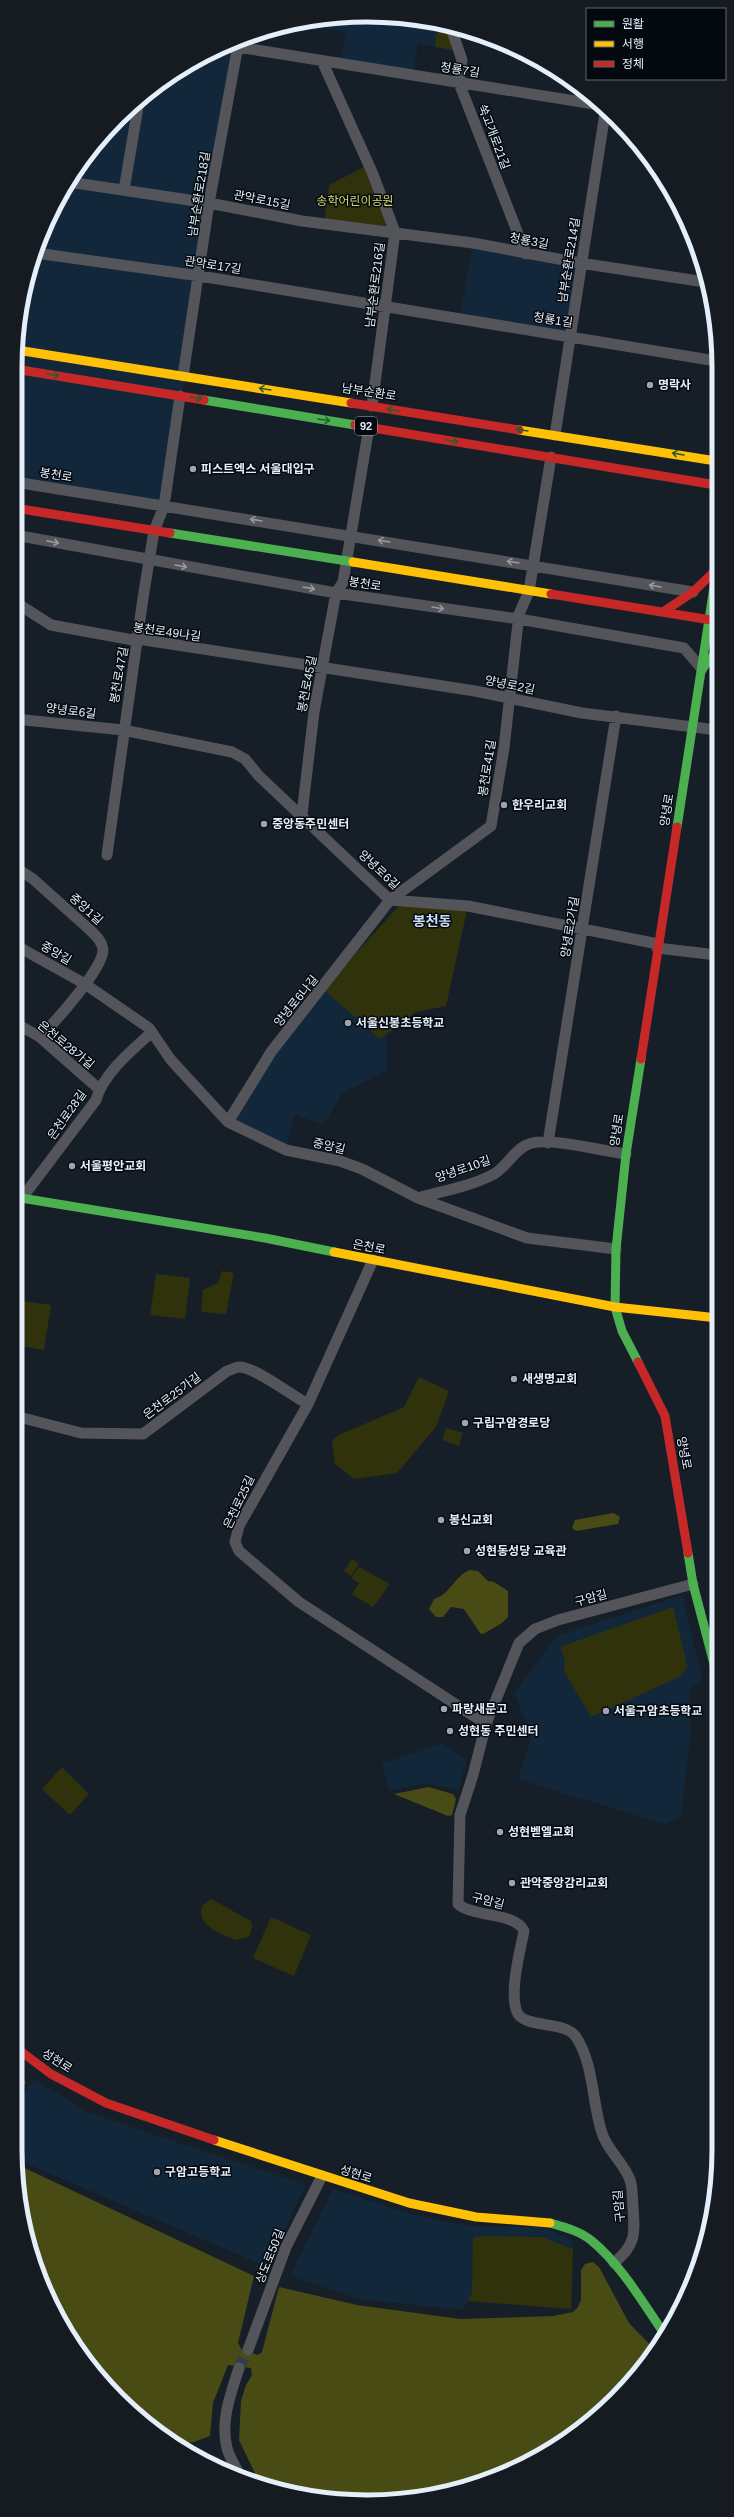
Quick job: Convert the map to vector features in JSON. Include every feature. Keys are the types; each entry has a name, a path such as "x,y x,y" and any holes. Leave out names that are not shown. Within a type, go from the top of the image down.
{"main road":[{"name":"남부순환로","path":"23,351 606,442 712,460"},
{"name":"92","path":"22,371 712,484"},
{"path":"535,455 541,453 547,445 545,436 539,432"},
{"path":"601,466 595,462 592,453 599,443 606,442"},
{"name":"봉천로","path":"22,509 712,621"},
{"path":"663,612 693,592 712,574"},
{"name":"양녕로","path":"712,632 709,663 692,726 626,1154 616,1248 615,1307 622,1331 665,1416 693,1584 712,1656"},
{"name":"은천로","path":"22,1198 265,1238 615,1307 712,1317"},
{"name":"성현로","path":"22,2051 51,2074 106,2103 322,2176 409,2203 476,2217 545,2222 569,2228 591,2240 614,2263 661,2330"}],"street":[{"name":"쑥고개로21길","path":"453,33 462,60 459,83 526,254"},
{"name":"청룡7길","path":"243,45 322,61 588,103"},
{"name":"남부순환로218길","path":"183,376 200,276 209,203 237,47"},
{"name":"남부순환로216길","path":"322,61 372,172 395,232 372,406"},
{"path":"124,190 137,110"},
{"name":"남부순환로214길","path":"555,435 580,263 604,117"},
{"name":"관악로15길","path":"75,183 209,203 302,221 395,232"},
{"name":"청룡3길","path":"395,232 473,243 526,254 701,281"},
{"name":"관악로17길","path":"41,254 200,276 385,306"},
{"name":"청룡1길","path":"385,306 712,360"},
{"path":"154,531 164,506 180,396"},
{"path":"347,561 368,427"},
{"path":"530,591 551,457"},
{"name":"봉천로","path":"22,483 693,592"},
{"name":"봉천로47길","path":"123,730 154,531"},
{"name":"봉천로","path":"22,536 149,561 336,593 519,619 684,648 709,663"},
{"name":"봉천로45길","path":"302,814 313,720 336,593 343,582 347,561"},
{"name":"봉천로41길","path":"390,900 491,826 510,698 519,614 530,591"},
{"name":"봉천로49나길","path":"22,606 51,625 133,640 138,639 323,668"},
{"name":"양녕로2길","path":"323,668 510,698 582,713 616,716 712,729"},
{"name":"양녕로2가길","path":"548,1143 616,716"},
{"name":"양녕로6길","path":"22,720 123,730 232,752 245,759 258,776 302,814 390,900 468,906 658,946 712,954"},
{"path":"107,855 123,730"},
{"name":"중앙1길","path":"22,872 33,879 98,937 102,944 102,955 85,984"},
{"name":"양녕로6나길","path":"228,1122 271,1052 390,900"},
{"name":"중앙길","path":"22,948 85,984 152,1032 171,1060 228,1122 286,1150 340,1161 362,1169 418,1198 527,1238 616,1248"},
{"path":"40,1038 85,984"},
{"name":"은천로28가길","path":"22,1026 40,1038 99,1089"},
{"name":"은천로28길","path":"22,1194 96,1100 99,1089 134,1048 152,1032"},
{"name":"양녕로10길","path":"418,1198 489,1177 501,1169 522,1147 532,1143 548,1143 626,1154"},
{"name":"은천로25길","path":"373,1260 308,1404 237,1530 235,1542 239,1551 299,1602 486,1724"},
{"name":"은천로25가길","path":"22,1418 81,1433 143,1434 227,1371 239,1367 258,1372 288,1394 308,1404"},
{"name":"구암길","path":"614,2263 626,2253 632,2243 635,2232 630,2180 602,2134 585,2060 577,2038 564,2029 524,2020 517,2013 515,2004 516,1981 524,1931 521,1925 513,1920 474,1912 458,1904 460,1815 474,1775 486,1724 516,1648 530,1632 558,1620 693,1584"},
{"name":"상도로50길","path":"248,2350 286,2248 322,2176"},
{"path":"237,2470 227,2448 226,2419 229,2397 239,2368"}],"shaded area":[{"path":"367,22 412,25 453,33 459,51 418,44 413,75 341,64 346,32 316,26"},
{"path":"238,47 164,506 22,483 22,367 25,322 34,278 48,235 68,194 93,157 123,123 157,93 195,68"},
{"path":"473,243 580,263 570,336 460,318"},
{"name":"서울신봉초등학교","path":"323,989 446,1006 416,1012 387,1033 387,1070 343,1093 323,1125 294,1114 286,1150 228,1122 271,1052"},
{"path":"613,1513 620,1517 618,1524 576,1531 572,1528 575,1520"},
{"path":"470,1570 478,1571 488,1581 494,1582 508,1591 508,1617 502,1623 483,1634 480,1633 464,1609 451,1607 443,1617 436,1617 429,1609 434,1599 444,1594 460,1576"},
{"name":"서울구암초등학교","path":"682,1595 702,1678 689,1691 691,1728 681,1817 664,1824 518,1779 532,1737 514,1693 557,1636"},
{"path":"441,1744 467,1759 458,1790 428,1783 389,1791 382,1764"},
{"path":"428,1787 453,1794 456,1799 452,1815 448,1816 394,1794"},
{"path":"22,2078 26,2082 22,2089"},
{"name":"구암고등학교","path":"34,2079 86,2112 306,2185 267,2267 23,2162 22,2099"},
{"path":"23,2167 254,2276 238,2343 242,2350 258,2355 262,2352 279,2287 357,2305 460,2319 553,2316 573,2312 578,2307 581,2300 581,2270 585,2264 593,2262 599,2267 629,2323 651,2346 641,2360 611,2394 577,2424 559,2437 540,2449 499,2469 478,2477 434,2488 390,2494 344,2494 300,2488 257,2477 239,2440 241,2401 246,2385 252,2375 251,2368 228,2365 213,2403 210,2436 194,2442 185,2443 157,2424 123,2394 93,2360 80,2342 58,2303 40,2261 29,2217 25,2195"},
{"path":"333,2189 413,2215 468,2226 545,2227 573,2241 571,2309 468,2301 462,2310 359,2299 290,2276"},
{"path":"217,2458 224,2464 214,2459"}],"green space":[{"path":"437,30 453,33 459,51 435,47"},
{"name":"송학어린이공원","path":"368,165 395,232 324,225 329,185"},
{"path":"399,906 468,906 446,1006 416,1012 380,1039 323,989"},
{"path":"222,1271 234,1273 226,1314 201,1312 203,1290 218,1283"},
{"path":"156,1274 190,1278 185,1319 150,1315"},
{"path":"22,1301 51,1305 44,1350 22,1346"},
{"path":"419,1377 449,1391 436,1427 397,1473 354,1479 335,1464 332,1440 339,1435 404,1407"},
{"path":"446,1428 463,1433 459,1446 442,1440"},
{"path":"352,1559 359,1564 351,1576 344,1571"},
{"path":"359,1567 390,1584 373,1607 352,1594 359,1583 351,1578"},
{"path":"673,1607 687,1667 681,1676 591,1717 564,1671 565,1660 560,1647"},
{"path":"62,1767 89,1794 70,1815 42,1789"},
{"path":"211,1899 251,1921 252,1927 249,1937 235,1940 216,1931 206,1924 201,1913 202,1906"},
{"path":"271,1917 311,1935 294,1976 253,1958"},
{"path":"473,2237 542,2237 573,2249 571,2309 468,2301 472,2293"}],"tunnel":[{"path":"239,2368 248,2350"}],"traffic: fast":[{"path":"204,400 355,425"},
{"path":"170,533 353,562"},
{"path":"677,827 712,600"},
{"path":"702,669 712,657"},
{"path":"638,1362 622,1331 615,1307 616,1249 626,1154 641,1059"},
{"path":"22,1198 265,1238 334,1252"},
{"path":"688,1553 693,1584 712,1656"},
{"path":"550,2223 582,2235 592,2241 603,2251 632,2285 661,2330"}],"traffic: slow":[{"path":"23,351 351,403"},
{"path":"519,430 712,460"},
{"path":"353,562 551,594"},
{"path":"334,1252 615,1307 712,1317"},
{"path":"214,2140 409,2203 476,2217 550,2223"}],"traffic: jam":[{"path":"22,370 204,400"},
{"path":"351,403 519,430"},
{"path":"355,425 712,484"},
{"path":"22,509 170,533"},
{"path":"663,612 693,592 712,574"},
{"path":"551,594 712,620"},
{"path":"641,1059 677,827"},
{"path":"638,1362 665,1416 688,1553"},
{"path":"22,2052 51,2074 106,2103 214,2140"}],"place":[{"name":"명락사","path":"650,385"},
{"name":"피스트엑스 서울대입구","path":"193,469"},
{"name":"한우리교회","path":"504,805"},
{"name":"중앙동주민센터","path":"264,824"},
{"name":"서울신봉초등학교","path":"348,1023"},
{"name":"서울평안교회","path":"72,1166"},
{"name":"새생명교회","path":"514,1379"},
{"name":"구립구암경로당","path":"465,1423"},
{"name":"봉신교회","path":"441,1520"},
{"name":"성현동성당 교육관","path":"467,1551"},
{"name":"파랑새문고","path":"444,1709"},
{"name":"서울구암초등학교","path":"606,1711"},
{"name":"성현동 주민센터","path":"450,1731"},
{"name":"성현벧엘교회","path":"500,1832"},
{"name":"관악중앙감리교회","path":"512,1883"},
{"name":"구암고등학교","path":"157,2172"}],"district":[{"name":"봉천동","path":"432,921"}]}
